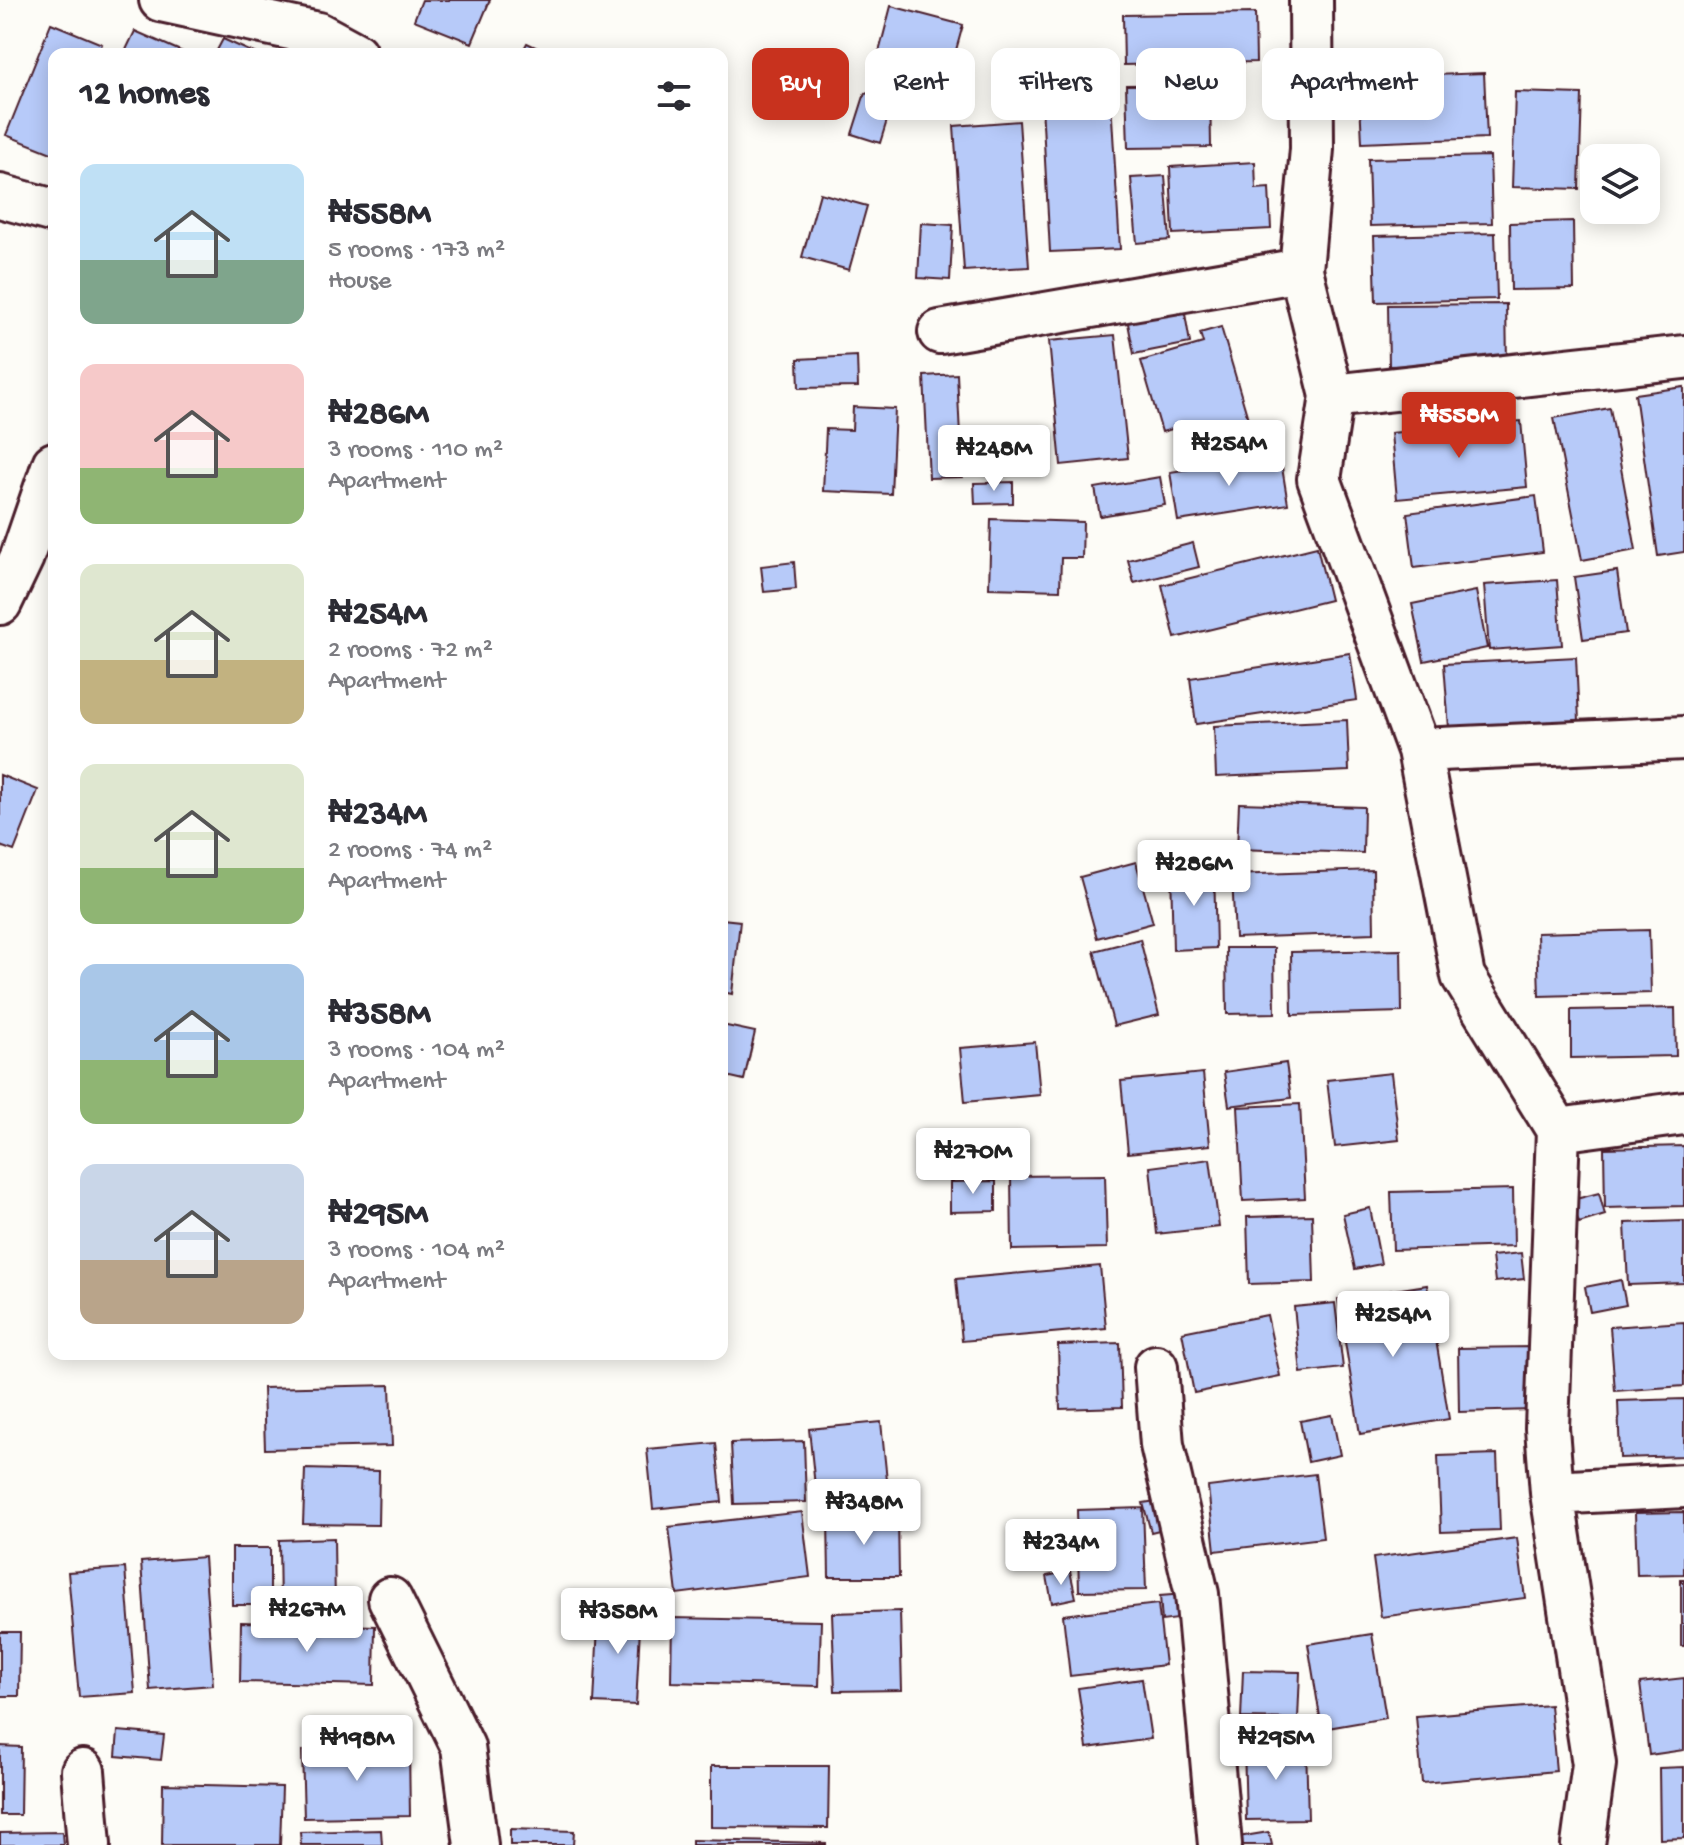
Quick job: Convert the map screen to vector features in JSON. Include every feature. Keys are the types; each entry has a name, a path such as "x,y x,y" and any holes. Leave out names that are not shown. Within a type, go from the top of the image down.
{"street":[{"path":"161,0 318,34 344,48"},
{"path":"1311,0 1312,149 1301,270 1332,396 1319,479 1419,750 1463,976 1558,1130 1547,1428 1552,1493 1594,1764 1583,1845"},
{"path":"0,196 48,209"},
{"path":"940,332 1301,270"},
{"path":"1332,396 1684,357"},
{"path":"0,603 22,557 48,481"},
{"path":"1419,750 1684,738"},
{"path":"1558,1130 1684,1113"},
{"path":"1156,1367 1162,1445 1197,1594 1220,1845"},
{"path":"1552,1493 1684,1486"},
{"path":"390,1599 463,1747 476,1845"},
{"path":"83,1771 89,1845"}],"building":[{"path":"422,0 490,0 472,43 414,20"},
{"path":"891,6 963,25 957,48 880,48"},
{"path":"1255,13 1256,62 1246,62 1246,48 1136,48 1136,65 1124,65 1123,15"},
{"path":"51,23 102,44 100,48 48,48 48,152 6,135"},
{"path":"135,31 174,48 127,48"},
{"path":"223,39 243,48 218,48"},
{"path":"1484,73 1487,138 1362,143 1361,120 1444,120 1444,75"},
{"path":"1126,85 1136,85 1136,120 1211,120 1211,147 1128,148"},
{"path":"1515,92 1582,94 1579,189 1512,187"},
{"path":"865,93 865,120 887,120 880,143 852,134"},
{"path":"1043,120 1112,120 1120,249 1050,252"},
{"path":"1019,121 1029,267 964,271 954,126"},
{"path":"1490,156 1492,223 1370,226 1368,159"},
{"path":"1255,162 1256,189 1269,188 1271,229 1173,234 1170,167"},
{"path":"1165,176 1170,240 1137,243 1131,178"},
{"path":"820,193 867,206 849,270 802,257"},
{"path":"1573,221 1574,289 1511,290 1510,223"},
{"path":"921,223 953,225 950,280 918,278"},
{"path":"1495,233 1497,299 1376,302 1374,236"},
{"path":"1183,302 1190,343 1134,354 1126,313"},
{"path":"1506,304 1507,363 1389,366 1388,305"},
{"path":"1221,327 1254,439 1209,452 1199,421 1162,432 1141,361 1203,343 1200,333"},
{"path":"1115,335 1128,458 1061,465 1049,341"},
{"path":"857,356 858,387 799,388 798,359"},
{"path":"957,374 962,477 929,478 924,376"},
{"path":"1684,387 1684,552 1658,556 1635,394"},
{"path":"853,407 895,409 891,494 823,491 826,429 852,430"},
{"path":"1610,408 1636,550 1582,560 1554,418"},
{"path":"1521,421 1527,487 1397,499 1391,433"},
{"path":"1280,455 1288,504 1178,521 1170,472"},
{"path":"1160,477 1165,505 1100,516 1095,488"},
{"path":"1013,482 1013,503 975,504 974,483"},
{"path":"1536,496 1543,552 1414,568 1407,513"},
{"path":"991,519 1083,522 1082,558 1061,558 1060,590 989,588"},
{"path":"1193,543 1199,567 1134,583 1128,560"},
{"path":"1317,547 1330,600 1175,638 1162,585"},
{"path":"794,562 796,589 764,592 761,566"},
{"path":"1617,571 1626,633 1583,639 1574,577"},
{"path":"1557,580 1562,645 1489,650 1484,585"},
{"path":"1476,591 1487,648 1424,661 1412,604"},
{"path":"1350,653 1357,700 1196,724 1190,678"},
{"path":"1576,657 1579,721 1449,728 1444,664"},
{"path":"1347,720 1349,771 1216,777 1214,726"},
{"path":"0,775 38,790 14,851 0,846"},
{"path":"1239,803 1364,807 1363,853 1237,849"},
{"path":"1136,862 1153,923 1097,938 1080,877"},
{"path":"1214,867 1216,948 1173,950 1171,869"},
{"path":"1373,870 1374,933 1235,938 1232,875"},
{"path":"728,920 740,921 732,994 728,993"},
{"path":"1649,930 1651,993 1539,996 1537,933"},
{"path":"1140,939 1159,1015 1114,1026 1094,951"},
{"path":"1226,948 1274,948 1275,1013 1227,1014"},
{"path":"1401,950 1402,1012 1292,1015 1291,952"},
{"path":"1675,1008 1676,1056 1571,1058 1571,1010"},
{"path":"728,1026 755,1032 744,1080 728,1076"},
{"path":"1035,1042 1040,1095 965,1102 960,1048"},
{"path":"1286,1063 1291,1098 1229,1106 1224,1072"},
{"path":"1203,1073 1210,1145 1128,1153 1121,1081"},
{"path":"1391,1073 1399,1140 1335,1147 1327,1080"},
{"path":"1300,1104 1305,1198 1243,1201 1238,1107"},
{"path":"1684,1146 1684,1206 1605,1208 1604,1148"},
{"path":"1210,1159 1219,1227 1157,1234 1150,1167"},
{"path":"1105,1175 1107,1248 1012,1250 1011,1176"},
{"path":"996,1181 996,1211 950,1212 950,1182"},
{"path":"1513,1189 1514,1246 1393,1250 1391,1192"},
{"path":"1599,1193 1605,1215 1579,1223 1572,1200"},
{"path":"1370,1208 1381,1264 1355,1269 1343,1214"},
{"path":"1312,1215 1314,1282 1249,1284 1247,1217"},
{"path":"1684,1221 1684,1283 1628,1285 1625,1223"},
{"path":"1521,1253 1524,1279 1495,1282 1492,1256"},
{"path":"1100,1266 1106,1328 962,1341 956,1279"},
{"path":"1621,1280 1626,1305 1590,1312 1585,1287"},
{"path":"1427,1285 1449,1419 1360,1434 1338,1299"},
{"path":"1335,1303 1343,1368 1301,1373 1294,1307"},
{"path":"1267,1315 1280,1376 1194,1393 1182,1332"},
{"path":"1684,1322 1684,1386 1615,1391 1610,1327"},
{"path":"1120,1343 1122,1407 1060,1409 1058,1345"},
{"path":"1532,1347 1533,1410 1459,1412 1458,1348"},
{"path":"390,1385 392,1446 265,1449 263,1388"},
{"path":"1684,1399 1684,1456 1620,1458 1618,1401"},
{"path":"1332,1415 1340,1455 1308,1462 1300,1421"},
{"path":"881,1422 888,1490 816,1496 809,1429"},
{"path":"804,1441 806,1502 734,1504 731,1443"},
{"path":"716,1443 722,1502 653,1509 647,1449"},
{"path":"1497,1454 1500,1530 1441,1532 1438,1456"},
{"path":"305,1469 379,1471 378,1525 303,1524"},
{"path":"1315,1474 1323,1538 1215,1551 1208,1487"},
{"path":"1156,1501 1163,1529 1151,1532 1143,1503"},
{"path":"1143,1508 1146,1590 1079,1591 1077,1510"},
{"path":"802,1512 810,1577 677,1594 669,1527"},
{"path":"1684,1512 1684,1574 1637,1575 1635,1513"},
{"path":"898,1516 899,1577 829,1577 828,1518"},
{"path":"334,1538 335,1608 280,1610 279,1540"},
{"path":"1517,1538 1525,1598 1381,1617 1373,1558"},
{"path":"232,1548 270,1548 270,1605 232,1605"},
{"path":"204,1557 213,1685 150,1690 141,1562"},
{"path":"125,1568 135,1693 79,1697 68,1572"},
{"path":"1070,1571 1076,1598 1052,1603 1047,1576"},
{"path":"1681,1579 1684,1579 1684,1646 1681,1646"},
{"path":"1184,1594 1186,1618 1162,1621 1160,1596"},
{"path":"1158,1604 1165,1665 1070,1676 1063,1615"},
{"path":"599,1606 641,1608 636,1705 594,1703"},
{"path":"900,1611 902,1690 835,1691 832,1613"},
{"path":"672,1618 821,1621 819,1686 671,1682"},
{"path":"241,1622 375,1626 374,1685 240,1682"},
{"path":"0,1632 20,1632 19,1696 0,1696"},
{"path":"1372,1634 1386,1718 1322,1729 1308,1644"},
{"path":"1243,1671 1300,1672 1298,1719 1241,1718"},
{"path":"1684,1678 1684,1750 1649,1755 1640,1683"},
{"path":"1142,1679 1151,1739 1087,1748 1078,1688"},
{"path":"1550,1705 1556,1771 1422,1783 1416,1716"},
{"path":"118,1731 164,1735 161,1760 116,1756"},
{"path":"1306,1743 1308,1819 1246,1820 1244,1744"},
{"path":"0,1746 21,1747 20,1815 0,1815"},
{"path":"409,1747 410,1816 304,1818 302,1751"},
{"path":"711,1766 829,1766 828,1828 711,1827"},
{"path":"1684,1767 1684,1838 1660,1839 1659,1768"},
{"path":"163,1784 282,1787 280,1845 162,1845"},
{"path":"510,1829 574,1831 573,1845 510,1845"},
{"path":"381,1830 382,1845 301,1845 300,1832"},
{"path":"62,1832 63,1845 0,1845 0,1833"},
{"path":"1269,1832 1272,1845 1240,1845 1238,1837"},
{"path":"692,1840 826,1843 826,1845 692,1845"}]}
